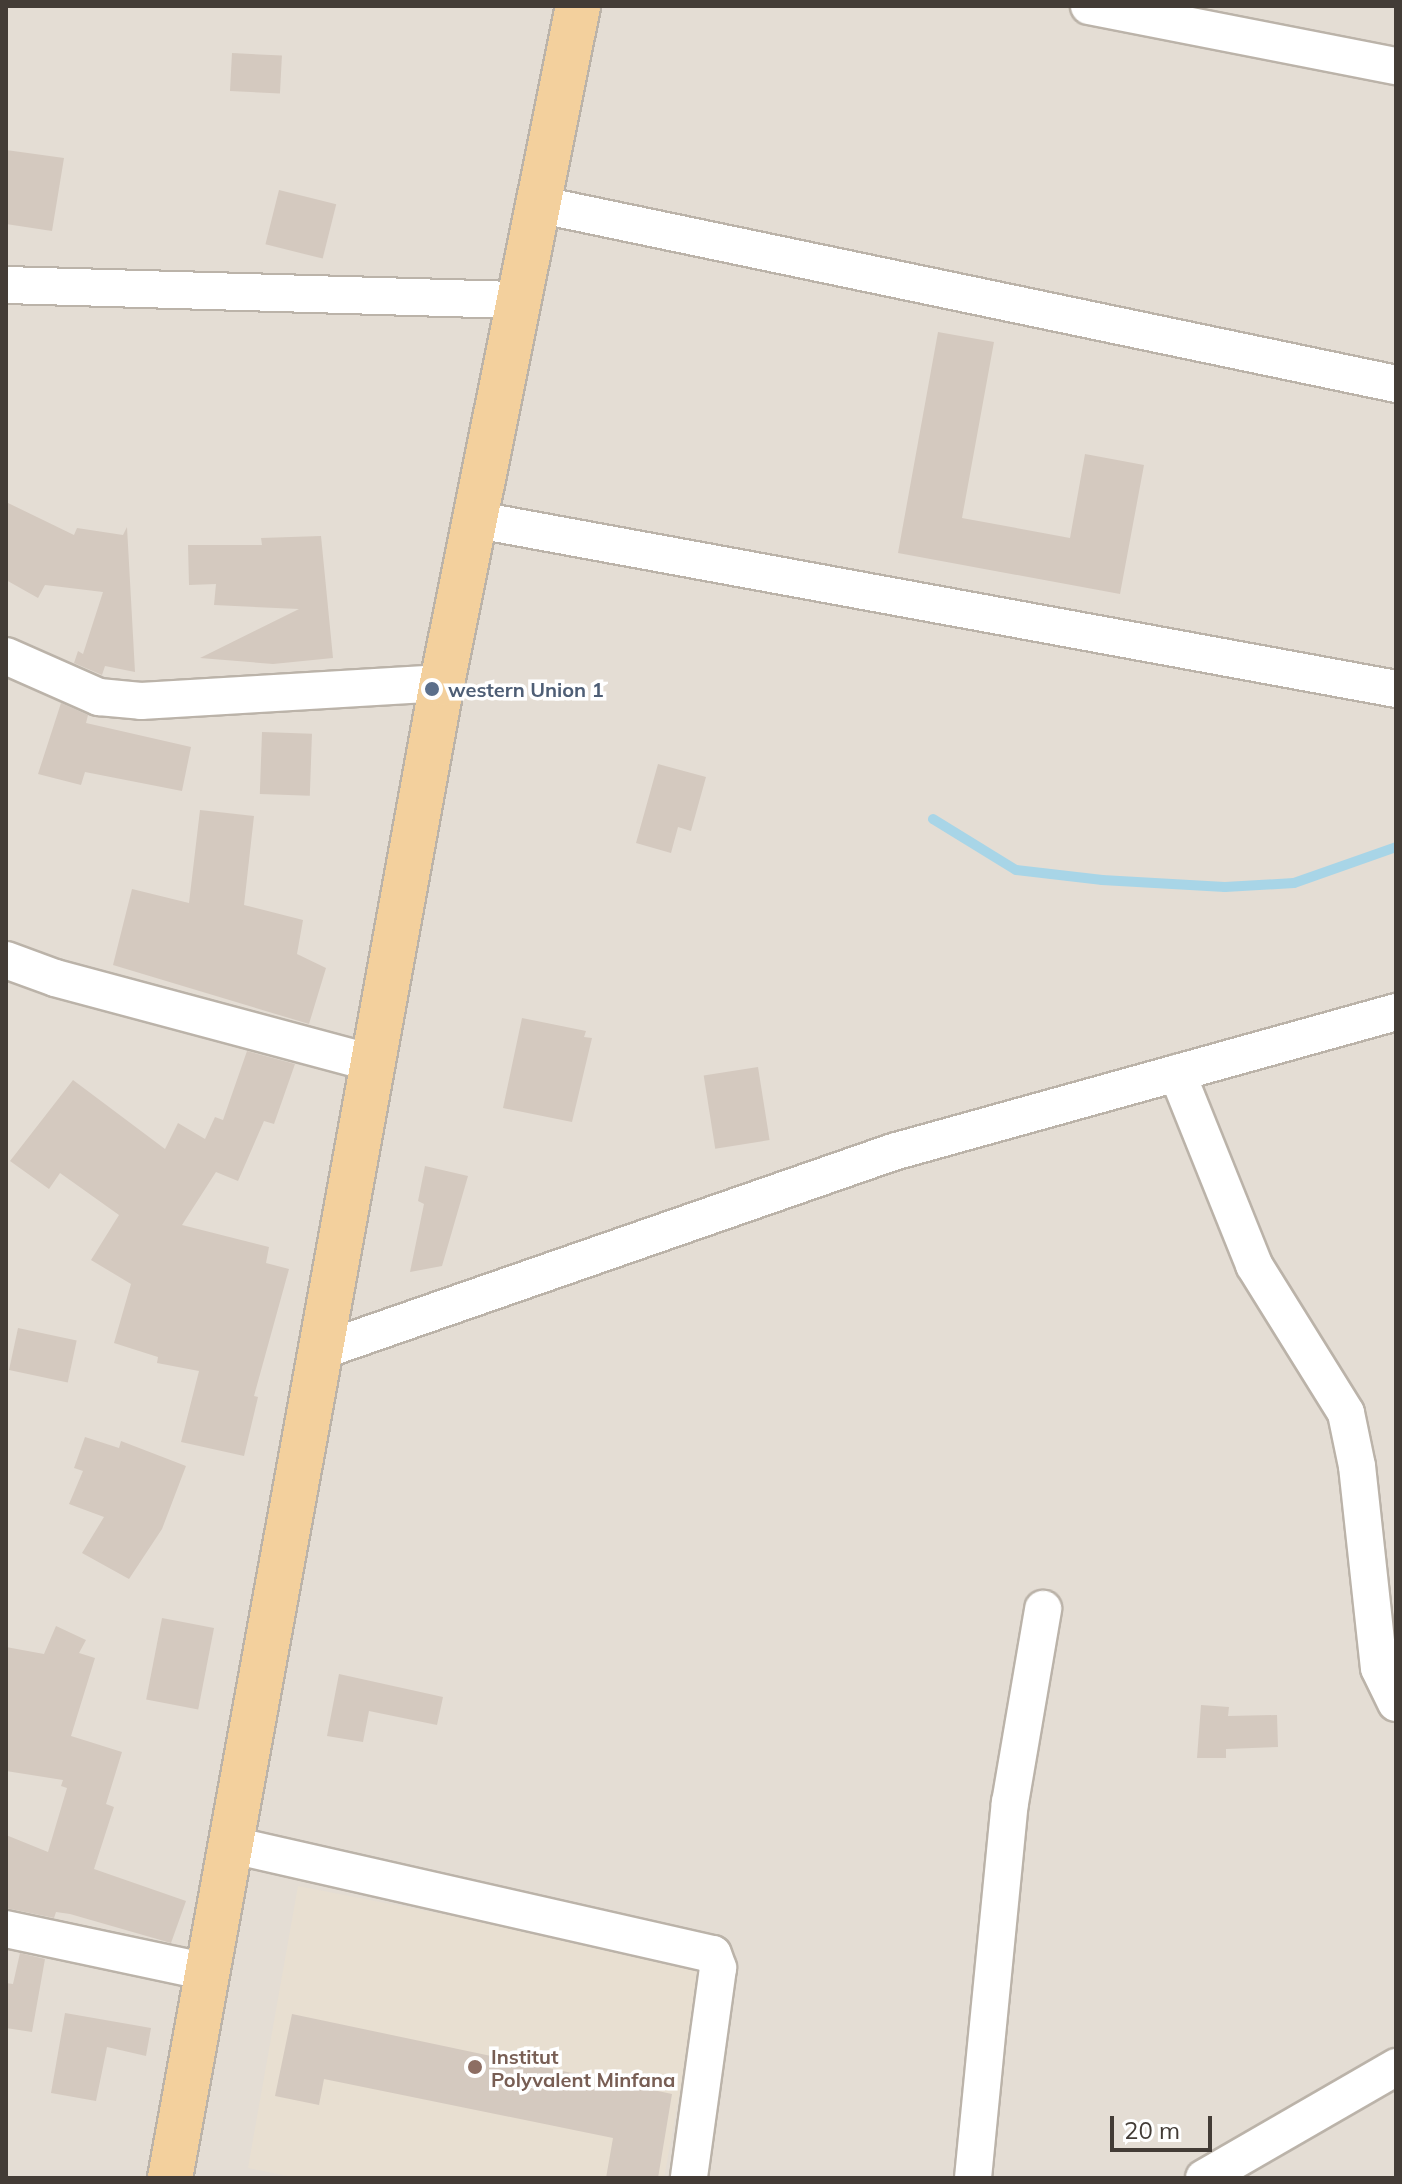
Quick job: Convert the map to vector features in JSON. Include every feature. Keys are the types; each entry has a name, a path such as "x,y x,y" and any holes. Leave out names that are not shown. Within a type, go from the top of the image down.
{"main road":[{"path":"170,2178 228,1844 442,683 478,520 515,300 578,6"}],"street":[{"path":"1089,6 1396,66"},
{"path":"537,204 1396,384"},
{"path":"6,285 515,300"},
{"path":"478,520 1396,689"},
{"path":"6,656 99,697 141,701 442,683"},
{"path":"6,960 55,978 372,1063"},
{"path":"321,1351 893,1152 1396,1012"},
{"path":"1177,1073 1254,1265 1346,1413 1357,1466 1379,1668 1396,1703"},
{"path":"973,2178 1010,1803 1043,1609"},
{"path":"228,1844 713,1954 718,1968 689,2178"},
{"path":"6,1929 208,1972"},
{"path":"1204,2178 1396,2067"}],"shaded area":[{"path":"6,6 1396,6 1396,2178 6,2178"},
{"name":"Institut Polyvalent Minfana","path":"298,1886 703,1965 664,2178 298,2178 248,2168"}],"building":[{"path":"232,53 282,56 280,94 230,91"},
{"path":"6,150 64,158 52,231 6,224"},
{"path":"279,190 336,204 323,259 265,244"},
{"path":"938,332 994,342 962,518 1070,538 1085,454 1144,465 1120,594 898,553"},
{"path":"6,502 74,535 77,528 123,535 127,527 135,672 105,666 102,675 74,663 78,651 83,654 103,592 45,585 38,598 6,580"},
{"path":"321,536 333,658 273,664 200,658 299,609 214,605 216,584 189,585 188,545 262,545 261,538"},
{"path":"61,703 88,715 86,723 191,747 182,791 85,772 81,785 38,774"},
{"path":"262,732 312,734 310,796 260,794"},
{"path":"658,764 706,777 691,831 678,827 671,853 636,843"},
{"path":"200,810 254,816 244,905 303,920 297,954 326,968 309,1024 113,965 132,889 189,903"},
{"path":"522,1018 586,1031 584,1037 592,1038 572,1122 503,1108"},
{"path":"247,1051 295,1064 274,1124 264,1121 238,1181 216,1172 182,1225 269,1247 266,1263 289,1269 254,1396 258,1397 244,1456 181,1442 199,1371 157,1363 158,1357 114,1343 131,1284 91,1260 119,1215 60,1173 49,1189 10,1161 73,1080 165,1149 178,1123 205,1139 215,1117 223,1120"},
{"path":"758,1067 770,1140 715,1149 704,1076"},
{"path":"425,1166 468,1176 442,1266 410,1272 424,1204 418,1201"},
{"path":"18,1328 77,1340 68,1383 9,1370"},
{"path":"85,1437 119,1448 121,1441 186,1466 162,1529 129,1579 82,1553 104,1517 69,1504 83,1471 74,1468"},
{"path":"162,1618 214,1628 198,1710 146,1699"},
{"path":"56,1626 86,1640 79,1653 95,1658 71,1736 122,1752 106,1804 114,1807 94,1869 186,1901 171,1943 70,1914 56,1912 54,1918 6,1908 6,1835 48,1852 67,1788 61,1786 63,1780 6,1771 6,1647 44,1654"},
{"path":"339,1674 443,1697 437,1725 369,1711 363,1742 327,1736"},
{"path":"1201,1705 1229,1707 1228,1716 1277,1715 1278,1747 1226,1749 1226,1758 1197,1758"},
{"path":"20,1953 45,1959 32,2032 6,2028 6,1983 13,1984"},
{"path":"65,2013 151,2028 146,2056 107,2047 96,2101 51,2093"},
{"path":"292,2014 672,2094 658,2178 606,2178 613,2138 324,2079 319,2105 275,2096"}],"waterway":[{"path":"933,819 1016,870 1102,880 1225,887 1294,883 1396,847"}],"place":[{"name":"western Union 1","path":"432,689"},
{"name":"Institut Polyvalent Minfana","path":"475,2067"}]}
